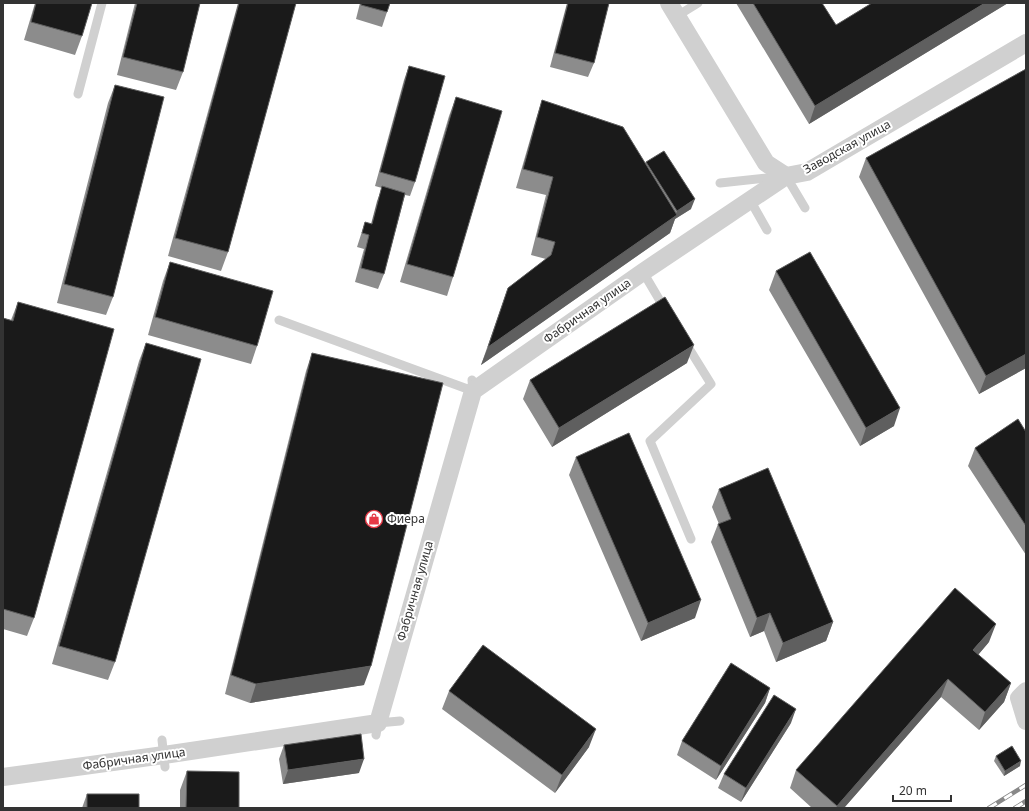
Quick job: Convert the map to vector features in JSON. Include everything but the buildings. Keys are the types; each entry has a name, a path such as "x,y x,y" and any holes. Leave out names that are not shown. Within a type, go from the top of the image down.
{"street":[{"path":"673,10 766,163 786,176"},
{"name":"Заводская улица","path":"786,176 807,172 1026,43"},
{"name":"Фабричная улица","path":"3,777 163,754 377,729 472,386 786,176"},
{"path":"1026,691 1019,698 1026,721"}],"lane":[{"path":"78,94 102,3"},
{"path":"673,10 698,3"},
{"path":"720,183 786,176 805,208"},
{"path":"750,200 767,230"},
{"path":"643,272 670,317"},
{"path":"279,320 472,386"},
{"path":"682,337 711,384 650,441 690,539"},
{"path":"377,729 400,721"}],"railway":[{"path":"989,808 1026,785"},
{"path":"1015,808 1026,801"}],"place":[{"name":"Фиера","path":"374,519"}]}
